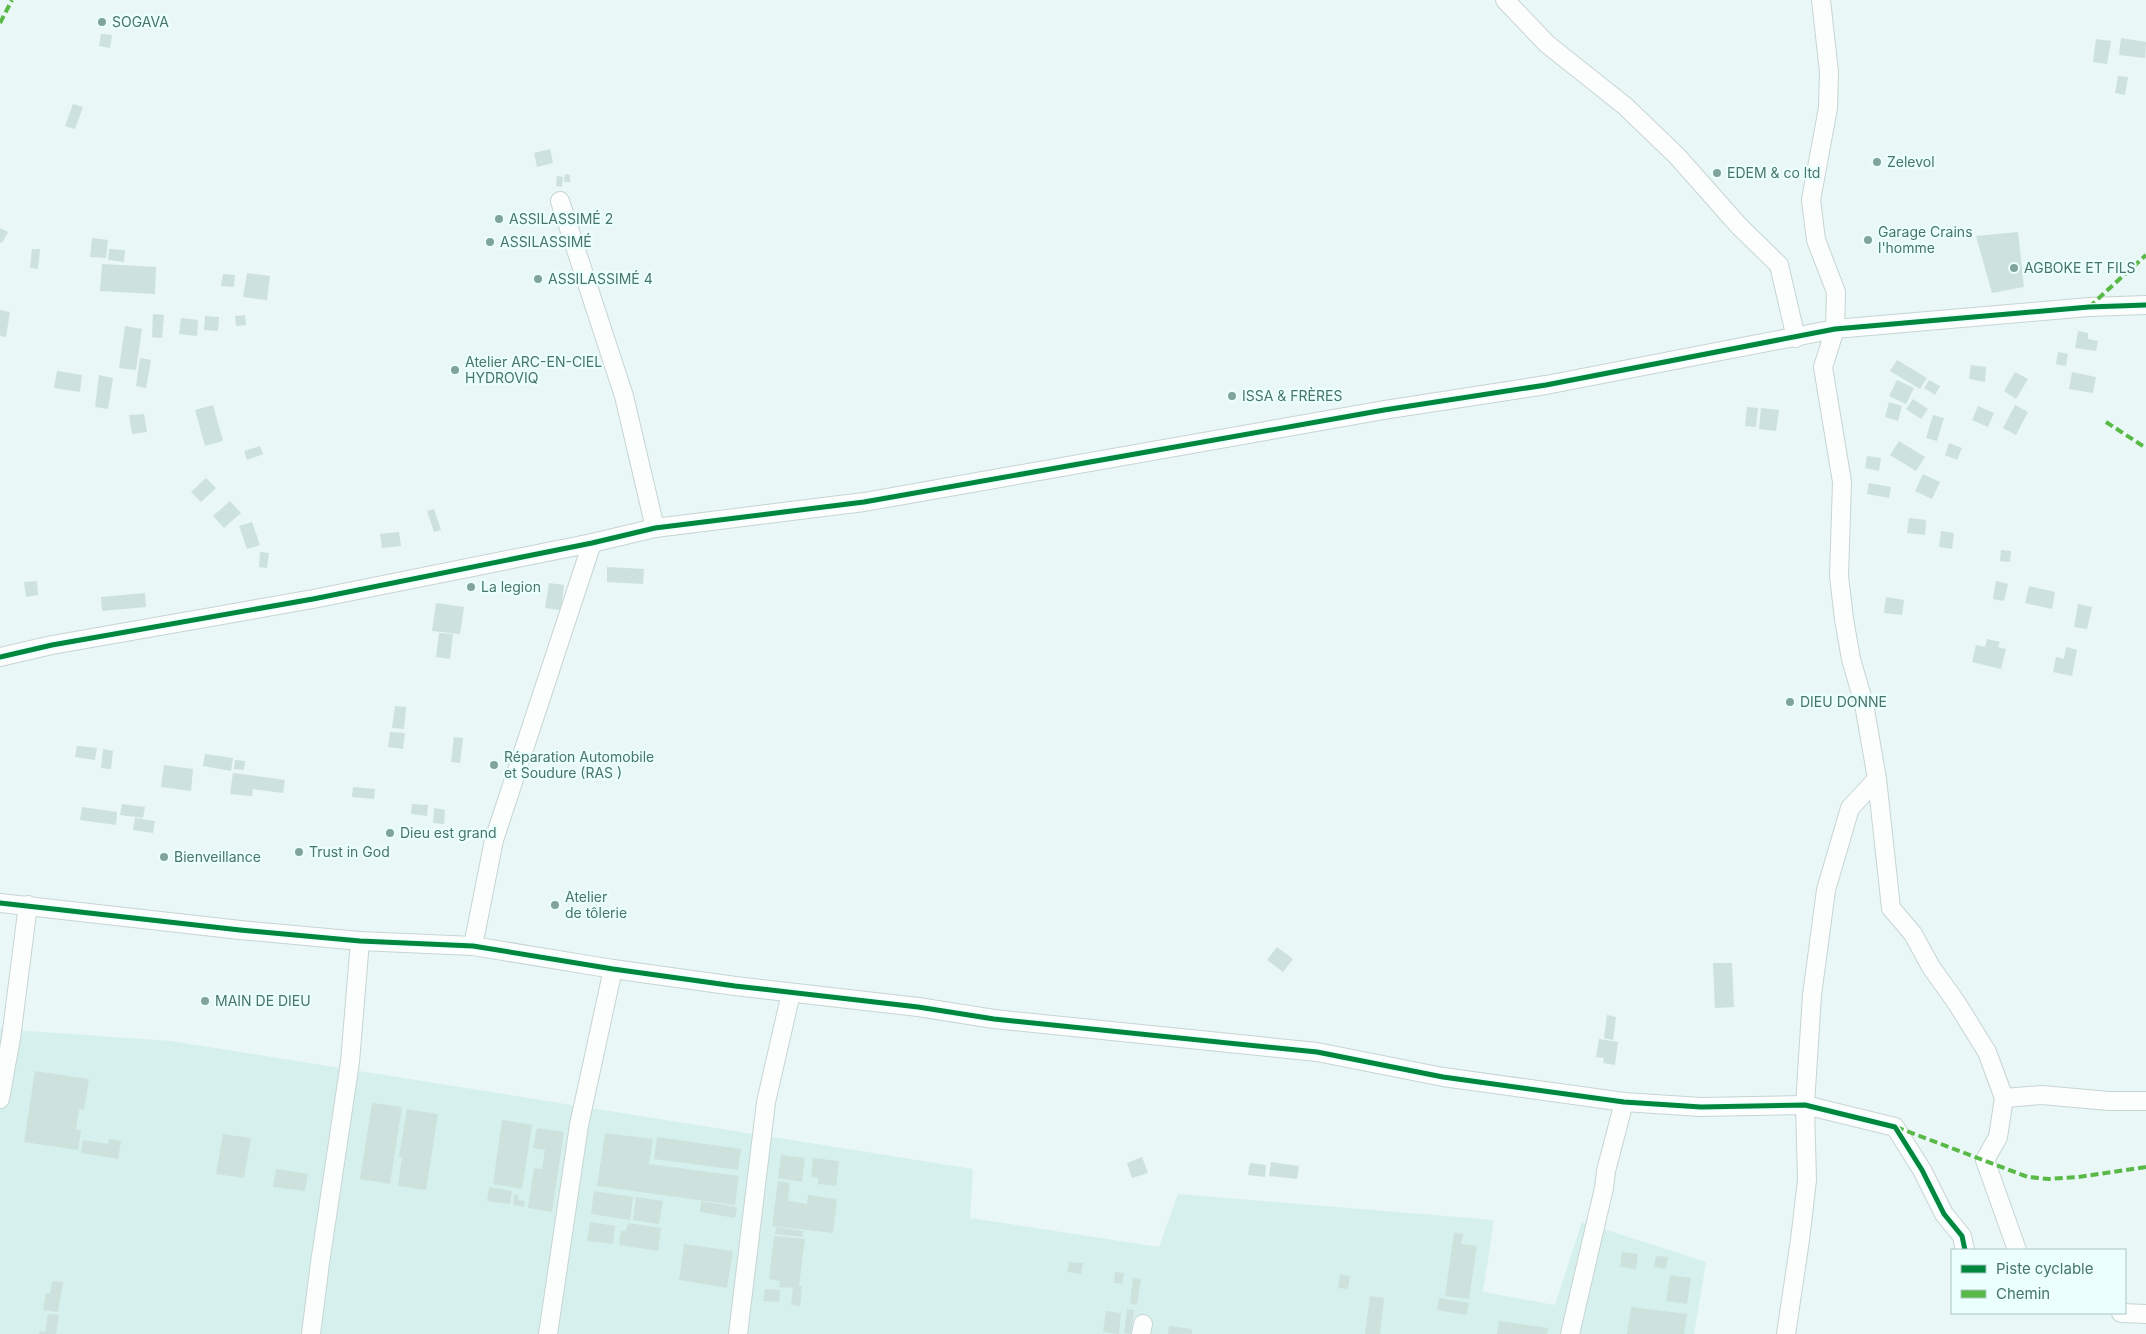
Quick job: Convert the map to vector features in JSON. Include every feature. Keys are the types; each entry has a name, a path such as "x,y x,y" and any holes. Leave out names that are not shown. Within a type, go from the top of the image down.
{"street":[{"path":"1505,0 1547,44 1625,106 1677,156 1739,226 1779,265 1796,338"},
{"path":"1821,0 1829,72 1828,99 1811,200 1816,240 1836,292 1835,329 1823,368 1842,482 1840,584 1850,659 1864,704 1877,778 1891,908 1913,934 1931,967 1956,1002 1987,1052 2004,1098 1998,1138 1985,1160 2017,1249"},
{"path":"560,201 624,396 655,528"},
{"path":"0,657 52,645 312,599 592,543 655,528 864,502 1374,411 1546,385 1835,329 2089,306 2146,305"},
{"path":"473,946 494,840 592,543"},
{"path":"1786,1334 1807,1180 1805,1106 1812,995 1826,890 1850,808 1877,778"},
{"path":"0,902 221,928 360,941 473,946 613,969 791,993 918,1006 994,1018 1078,1028 1317,1052 1443,1077 1624,1102 1701,1107 1805,1106 1895,1127 1922,1170 1944,1214 1962,1236 1965,1249"},
{"path":"0,1099 12,1038 28,906"},
{"path":"311,1334 350,1062 360,941"},
{"path":"548,1334 579,1125 613,969"},
{"path":"738,1334 766,1102 791,993"},
{"path":"2004,1098 2042,1095 2146,1101"},
{"path":"1570,1334 1604,1188 1606,1172 1624,1102"},
{"path":"2126,1313 2146,1314"}],"shaded area":[{"path":"0,1029 171,1041 973,1169 970,1218 1159,1247 1178,1194 1494,1220 1483,1292 1555,1305 1582,1222 1706,1262 1694,1334 0,1334"}],"building":[{"path":"101,34 112,35 110,48 99,46"},
{"path":"2121,38 2146,42 2145,58 2119,55"},
{"path":"2096,39 2111,41 2107,64 2093,62"},
{"path":"2118,76 2128,77 2125,95 2115,93"},
{"path":"73,104 83,107 75,129 65,126"},
{"path":"550,149 553,163 537,167 534,153"},
{"path":"565,174 570,175 570,182 564,182"},
{"path":"557,176 563,177 562,187 556,186"},
{"path":"0,228 8,232 2,243 0,242"},
{"path":"2018,232 2024,287 1992,293 1976,236"},
{"path":"92,238 108,240 106,258 90,257"},
{"path":"32,249 40,249 38,269 30,268"},
{"path":"109,249 125,250 124,262 108,260"},
{"path":"102,264 156,267 155,294 100,291"},
{"path":"247,273 270,276 267,300 243,297"},
{"path":"223,274 235,275 234,287 221,286"},
{"path":"0,310 10,312 6,337 0,336"},
{"path":"153,314 164,315 162,338 152,337"},
{"path":"245,315 246,325 236,326 235,316"},
{"path":"205,316 219,317 218,331 204,330"},
{"path":"181,318 198,320 197,336 179,334"},
{"path":"125,326 142,329 136,370 119,368"},
{"path":"2078,331 2088,333 2088,339 2098,341 2096,351 2075,348"},
{"path":"2058,352 2068,354 2066,366 2056,364"},
{"path":"140,358 151,360 146,388 136,386"},
{"path":"1897,360 1927,378 1920,389 1890,371"},
{"path":"1971,365 1986,367 1985,382 1969,379"},
{"path":"57,371 82,375 80,392 54,388"},
{"path":"2015,372 2028,379 2016,399 2004,391"},
{"path":"2072,372 2096,377 2093,393 2069,389"},
{"path":"99,375 113,378 108,409 95,407"},
{"path":"1897,380 1914,388 1906,404 1889,396"},
{"path":"1929,380 1940,386 1935,395 1924,388"},
{"path":"1913,399 1928,409 1921,419 1906,409"},
{"path":"1889,402 1902,406 1898,421 1885,417"},
{"path":"213,405 223,441 205,446 195,410"},
{"path":"2015,405 2028,412 2016,435 2003,428"},
{"path":"1978,406 1994,413 1988,427 1972,420"},
{"path":"1747,407 1758,408 1756,427 1745,426"},
{"path":"1761,408 1779,410 1776,431 1759,429"},
{"path":"144,414 147,432 132,434 129,415"},
{"path":"1933,415 1944,418 1937,441 1926,438"},
{"path":"1899,441 1925,457 1916,471 1890,455"},
{"path":"1949,443 1962,448 1957,460 1945,455"},
{"path":"260,446 263,454 247,460 244,451"},
{"path":"1867,456 1881,458 1879,471 1865,468"},
{"path":"1923,474 1940,482 1932,499 1915,491"},
{"path":"206,478 216,488 201,502 191,492"},
{"path":"1869,483 1891,487 1889,498 1867,494"},
{"path":"230,501 241,513 224,528 213,516"},
{"path":"434,509 441,530 434,532 427,511"},
{"path":"1909,518 1926,520 1925,535 1907,533"},
{"path":"252,522 260,545 247,549 239,526"},
{"path":"1941,531 1954,533 1952,549 1939,547"},
{"path":"399,532 401,546 382,548 380,534"},
{"path":"2001,550 2011,551 2010,562 2000,561"},
{"path":"260,552 269,553 267,568 259,567"},
{"path":"607,567 644,569 643,584 607,582"},
{"path":"37,581 38,595 26,597 24,582"},
{"path":"1996,581 2008,584 2004,601 1993,599"},
{"path":"549,583 564,585 561,610 545,608"},
{"path":"2029,586 2055,592 2052,609 2025,603"},
{"path":"145,593 146,607 102,611 101,597"},
{"path":"1886,597 1904,600 1902,615 1884,613"},
{"path":"436,603 464,607 460,634 432,631"},
{"path":"2078,604 2092,607 2087,629 2074,627"},
{"path":"439,633 453,634 450,659 436,657"},
{"path":"1987,639 2000,642 1998,647 2006,649 2001,669 1972,662 1976,645 1985,647"},
{"path":"2066,647 2077,650 2072,676 2053,672 2056,657 2064,659"},
{"path":"395,706 406,707 404,729 392,728"},
{"path":"390,732 405,733 403,749 388,747"},
{"path":"454,737 463,738 460,763 451,762"},
{"path":"77,746 97,748 95,760 75,757"},
{"path":"103,749 113,751 111,769 101,768"},
{"path":"205,754 233,758 231,771 203,766"},
{"path":"235,760 245,761 244,770 234,769"},
{"path":"164,765 193,769 191,791 161,787"},
{"path":"233,773 285,780 283,793 253,789 252,796 230,794"},
{"path":"353,787 375,789 374,799 352,797"},
{"path":"122,804 145,807 143,818 120,815"},
{"path":"412,804 428,805 427,816 411,814"},
{"path":"82,807 117,812 116,825 80,820"},
{"path":"434,808 445,810 444,824 433,823"},
{"path":"135,818 155,821 153,833 133,830"},
{"path":"1277,947 1293,959 1283,972 1267,960"},
{"path":"1713,963 1732,963 1734,1007 1715,1008"},
{"path":"1607,1015 1616,1017 1613,1040 1604,1038"},
{"path":"1599,1039 1618,1042 1615,1065 1603,1063 1604,1058 1596,1057"},
{"path":"35,1071 89,1079 84,1110 79,1109 76,1130 81,1130 78,1150 24,1142"},
{"path":"372,1103 402,1107 390,1184 360,1179"},
{"path":"407,1109 438,1114 426,1190 398,1186 402,1157 399,1157"},
{"path":"502,1120 532,1125 522,1189 493,1184"},
{"path":"537,1128 564,1132 552,1212 528,1208 534,1168 542,1169 545,1150 533,1148"},
{"path":"605,1133 653,1139 649,1164 739,1176 735,1205 597,1186"},
{"path":"223,1134 251,1138 244,1178 216,1174"},
{"path":"657,1137 741,1149 738,1170 654,1159"},
{"path":"109,1139 121,1141 118,1159 81,1153 83,1140 108,1144"},
{"path":"781,1155 805,1158 802,1182 778,1178"},
{"path":"1142,1157 1148,1173 1132,1178 1127,1163"},
{"path":"813,1158 839,1161 836,1186 818,1184 818,1178 811,1177"},
{"path":"1271,1162 1299,1166 1297,1179 1269,1176"},
{"path":"1250,1163 1266,1165 1265,1177 1248,1175"},
{"path":"276,1169 308,1174 305,1191 273,1187"},
{"path":"778,1181 790,1183 788,1201 807,1204 808,1195 837,1199 833,1233 772,1226"},
{"path":"489,1187 512,1191 510,1204 487,1201"},
{"path":"594,1191 633,1197 630,1220 591,1214"},
{"path":"514,1194 519,1195 518,1200 525,1201 524,1207 513,1205"},
{"path":"636,1197 663,1201 659,1224 633,1220"},
{"path":"701,1201 737,1207 735,1218 700,1212"},
{"path":"590,1222 615,1226 613,1244 587,1241"},
{"path":"628,1223 661,1228 658,1251 619,1245 621,1230 626,1231"},
{"path":"776,1227 803,1231 803,1237 775,1234"},
{"path":"1454,1233 1463,1234 1461,1244 1477,1246 1469,1299 1445,1296"},
{"path":"774,1236 805,1239 799,1286 802,1286 800,1306 791,1305 793,1288 779,1287 780,1281 769,1279"},
{"path":"684,1244 733,1251 727,1288 679,1280"},
{"path":"1622,1252 1638,1254 1636,1269 1620,1267"},
{"path":"1656,1256 1668,1257 1666,1269 1654,1267"},
{"path":"1069,1262 1083,1263 1081,1274 1067,1272"},
{"path":"1115,1272 1124,1273 1122,1284 1114,1283"},
{"path":"1340,1275 1350,1276 1348,1289 1338,1288"},
{"path":"1670,1275 1691,1278 1687,1304 1666,1301"},
{"path":"1133,1278 1141,1279 1137,1305 1130,1304"},
{"path":"52,1281 63,1282 58,1312 43,1310 46,1293 50,1294"},
{"path":"765,1289 780,1290 779,1302 763,1301"},
{"path":"1370,1296 1384,1298 1380,1334 1365,1334"},
{"path":"1439,1298 1469,1303 1467,1315 1437,1310"},
{"path":"1631,1307 1687,1314 1684,1334 1627,1334"},
{"path":"1127,1309 1134,1310 1131,1334 1124,1333"},
{"path":"1106,1311 1121,1313 1119,1334 1103,1332"},
{"path":"48,1314 59,1315 56,1334 39,1334 40,1331 45,1332"},
{"path":"1499,1321 1548,1328 1547,1334 1497,1334"},
{"path":"1169,1326 1192,1329 1192,1334 1168,1334"}],"marked path":[{"path":"0,23 12,0"},
{"path":"2089,307 2146,255"},
{"path":"2106,422 2146,448"},
{"path":"1896,1127 2028,1177 2049,1179 2078,1177 2146,1167"}],"cycle path":[{"path":"0,657 52,645 313,599 592,543 655,528 864,502 1384,410 1546,385 1835,329 2089,307 2146,305"},
{"path":"0,903 240,930 360,941 473,946 613,969 735,986 918,1007 994,1019 1317,1052 1443,1077 1624,1102 1701,1107 1805,1105 1895,1127 1922,1170 1944,1214 1962,1236 1965,1249"}],"place":[{"name":"SOGAVA","path":"102,22"},
{"name":"Zelevol","path":"1877,162"},
{"name":"EDEM & co ltd","path":"1717,173"},
{"name":"ASSILASSIMÉ 2","path":"499,219"},
{"name":"Garage Crains l'homme","path":"1868,240"},
{"name":"ASSILASSIMÉ","path":"490,242"},
{"name":"AGBOKE ET FILS","path":"2014,268"},
{"name":"ASSILASSIMÉ 4","path":"538,279"},
{"name":"Atelier ARC-EN-CIEL HYDROVIQ","path":"455,370"},
{"name":"ISSA & FRÈRES","path":"1232,396"},
{"name":"La legion","path":"471,587"},
{"name":"DIEU DONNE","path":"1790,702"},
{"name":"Réparation Automobile et Soudure (RAS )","path":"494,765"},
{"name":"Dieu est grand","path":"390,833"},
{"name":"Trust in God","path":"299,852"},
{"name":"Bienveillance","path":"164,857"},
{"name":"Atelier de tôlerie","path":"555,905"},
{"name":"MAIN DE DIEU","path":"205,1001"}]}
